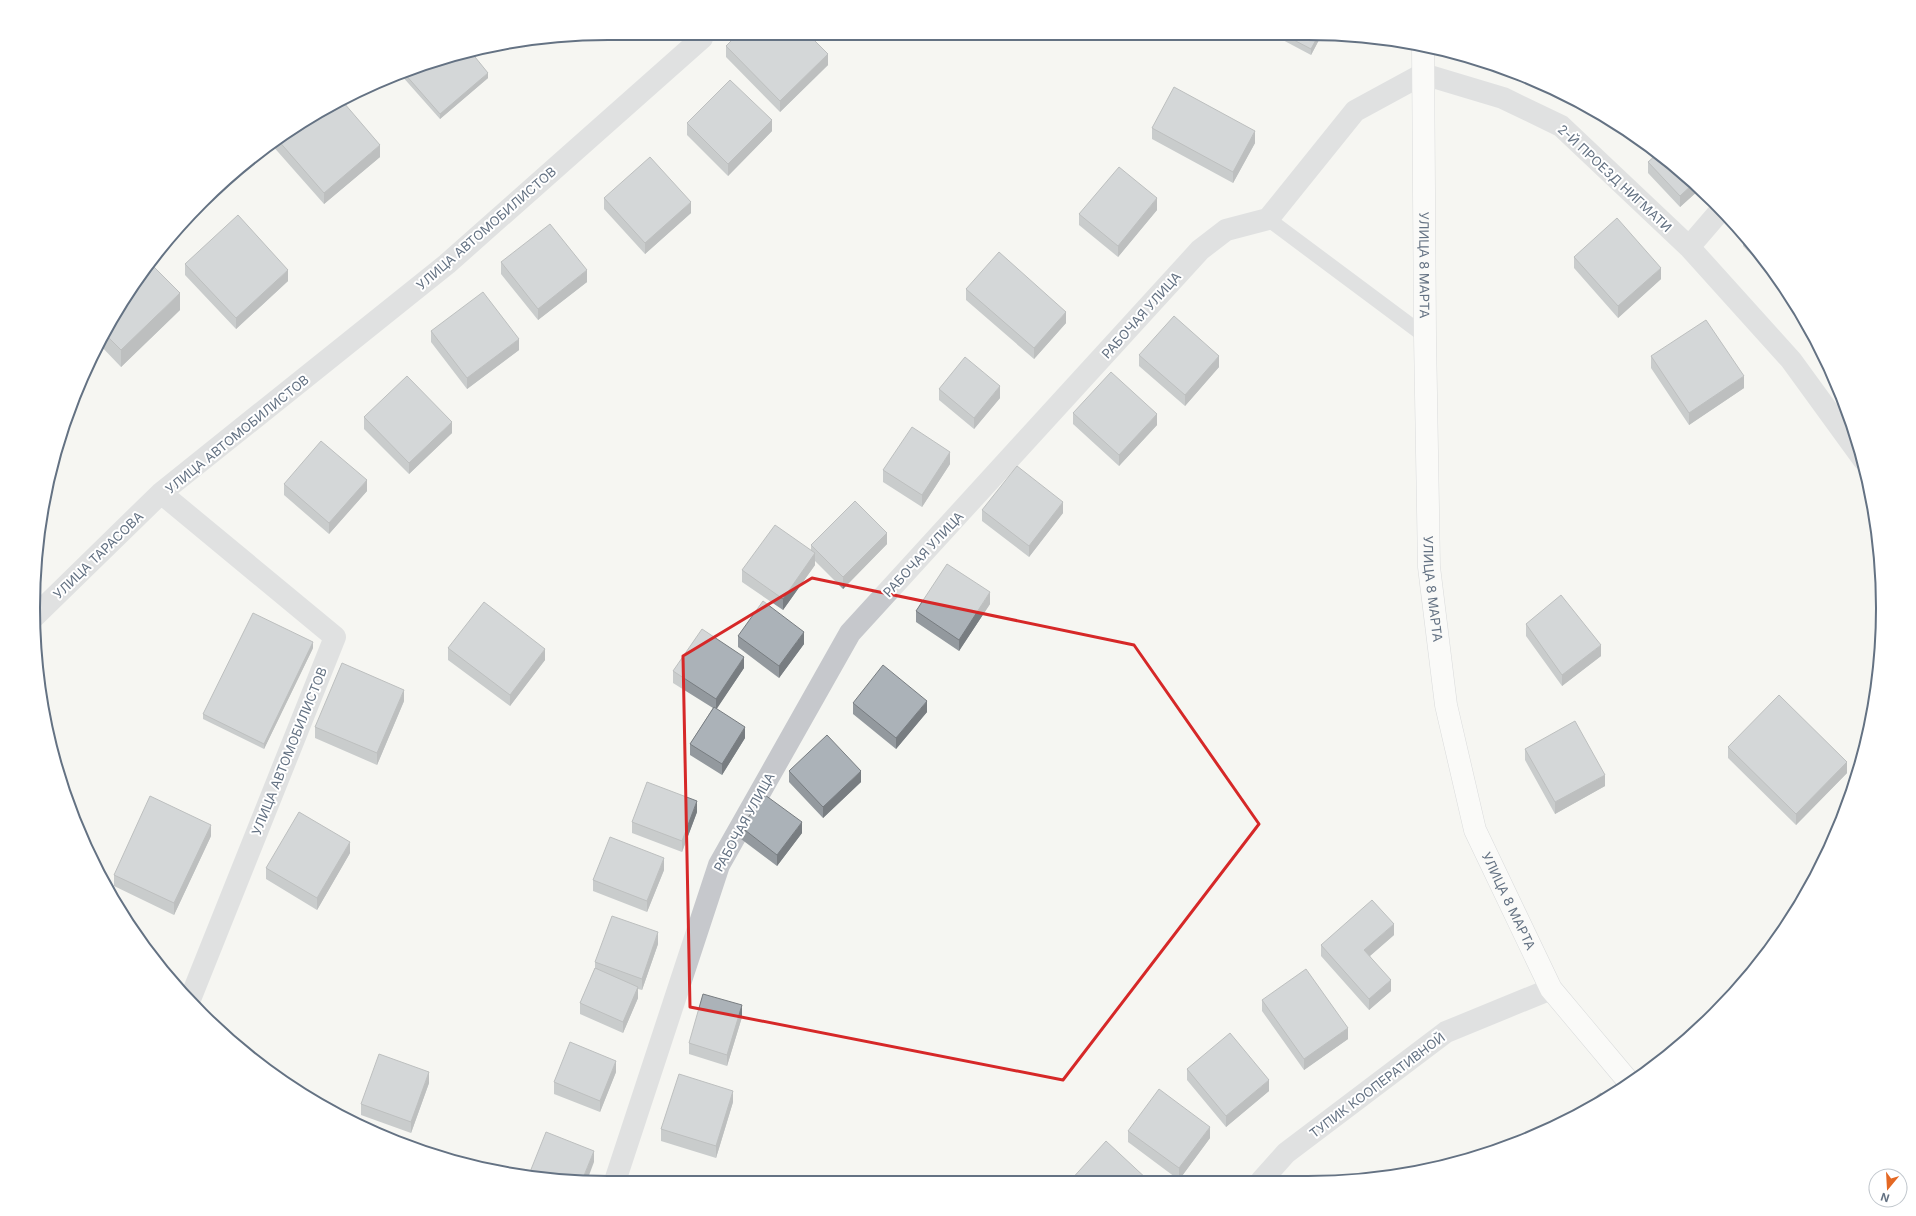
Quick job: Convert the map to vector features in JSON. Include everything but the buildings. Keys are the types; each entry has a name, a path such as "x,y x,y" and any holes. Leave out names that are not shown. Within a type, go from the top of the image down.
{"main road":[{"name":"УЛИЦА 8 МАРТА","path":"1423,52 1424,336 1429,567 1446,705 1475,830 1551,989 1626,1079"}],"street":[{"name":"УЛИЦА АВТОМОБИЛИСТОВ","path":"191,994 335,637 161,492 447,264 700,40"},
{"path":"1268,219 1354,111 1423,74"},
{"name":"2-Й ПРОЕЗД НИГМАТИ","path":"1423,74 1503,98 1562,126 1689,247 1791,360 1851,442"},
{"path":"1689,247 1717,214"},
{"name":"РАБОЧАЯ УЛИЦА","path":"617,1176 719,865 850,633 1200,250 1226,230 1268,219"},
{"name":"УЛИЦА ТАРАСОВА","path":"40,611 161,492"},
{"name":"ТУПИК КООПЕРАТИВНОЙ","path":"1265,1176 1286,1153 1446,1032 1551,989"}],"lane":[{"path":"1268,219 1424,336"}],"highlighted area":[{"path":"812,578 1134,645 1259,824 1063,1080 690,1007 683,656"}]}
